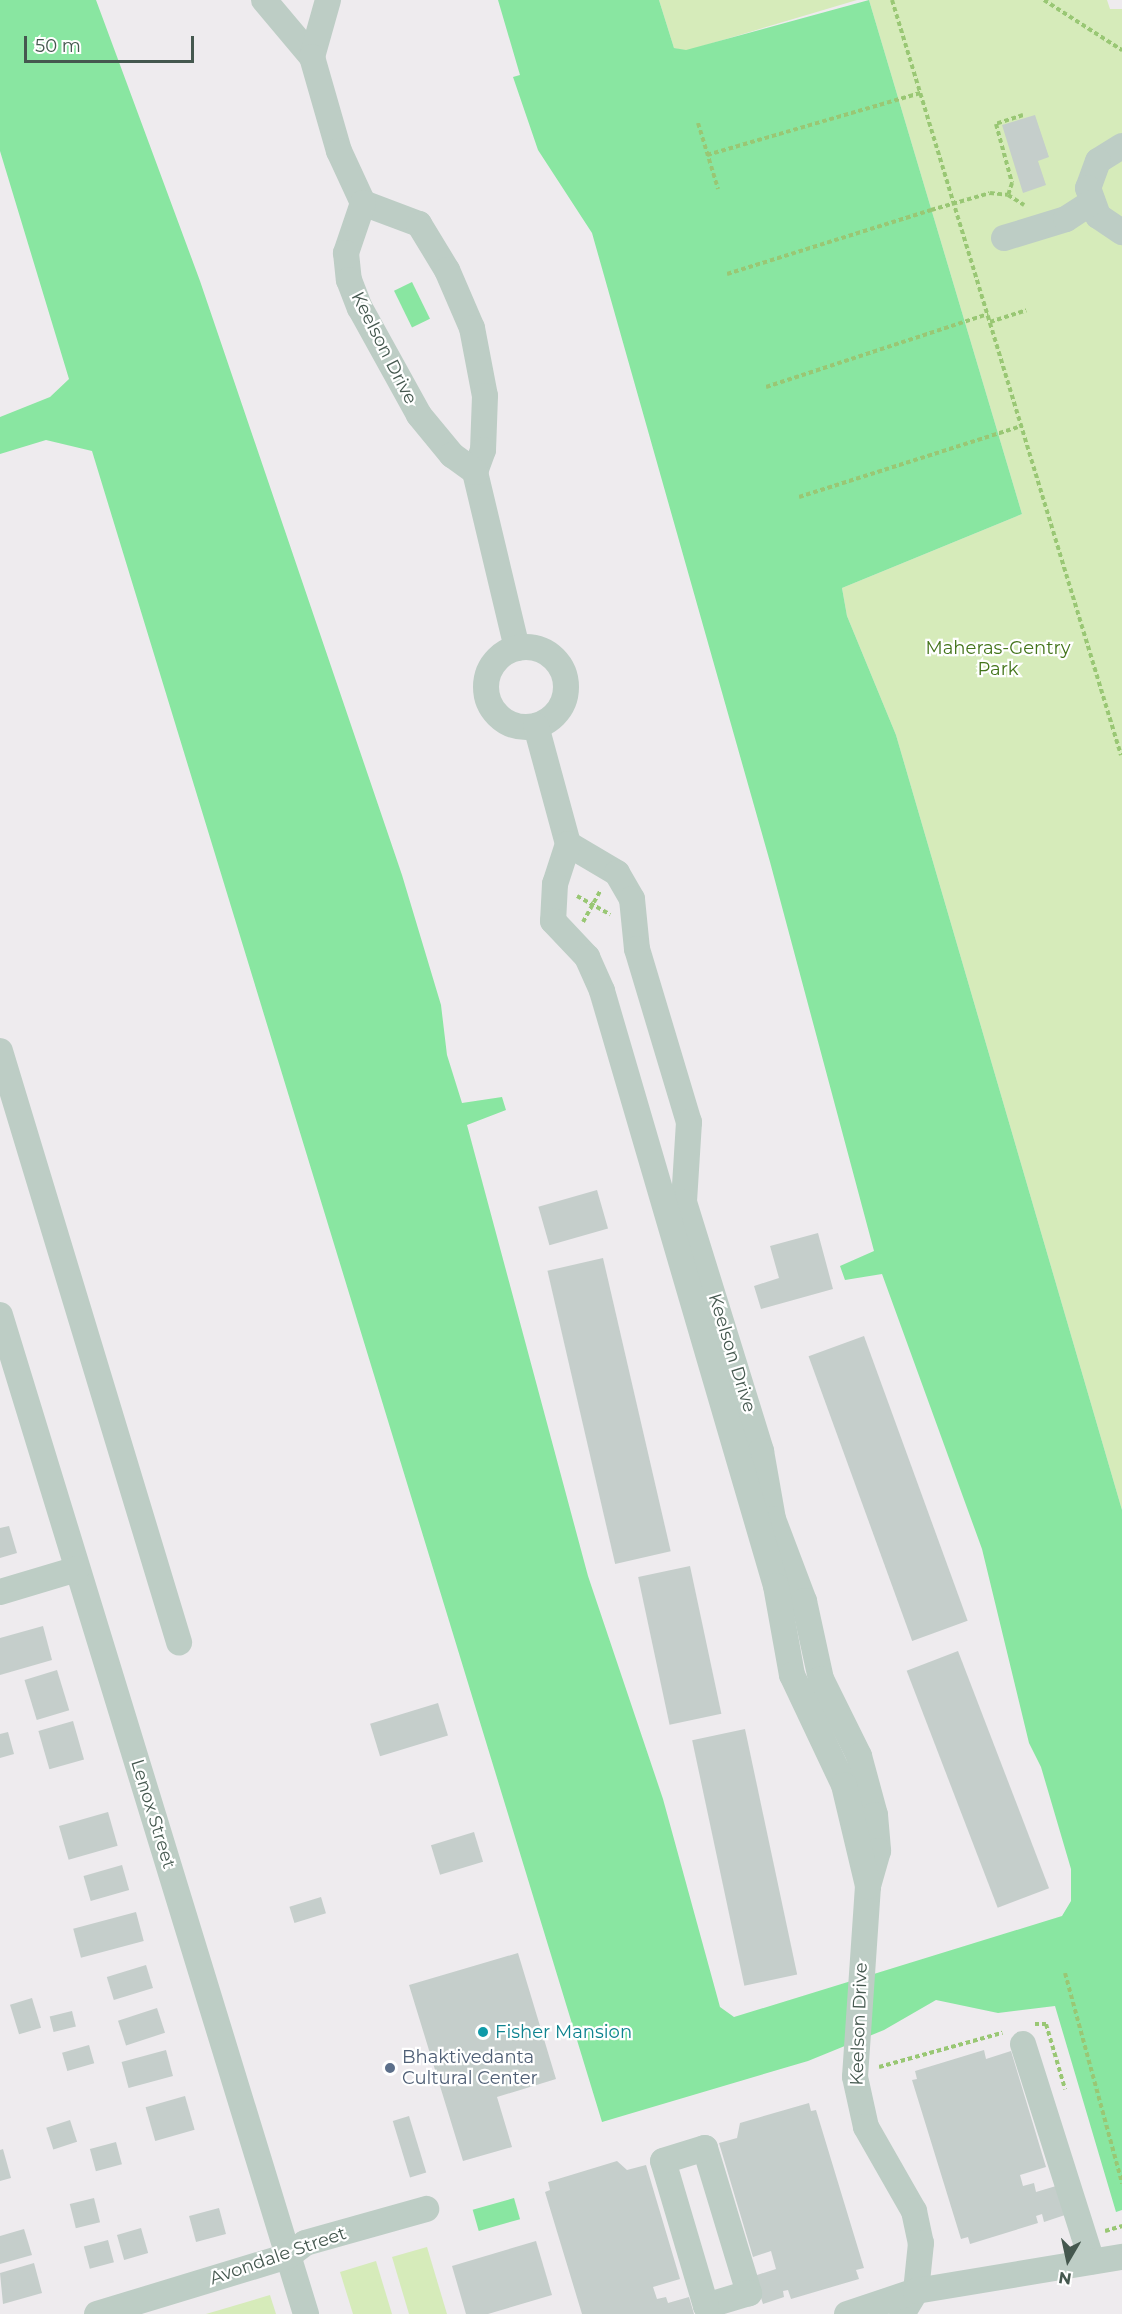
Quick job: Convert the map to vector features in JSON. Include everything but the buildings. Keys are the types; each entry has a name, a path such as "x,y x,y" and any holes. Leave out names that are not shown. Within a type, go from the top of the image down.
{"street":[{"path":"264,0 312,57 339,151 363,203 419,224 461,298 485,396 483,450 475,472 517,648"},
{"path":"312,57 328,0"},
{"path":"1122,146 1098,161 1088,188 1091,203 1108,226 1122,232"},
{"name":"Keelson Drive","path":"363,203 346,254 348,274 360,308 419,415 452,455 475,472"},
{"path":"1001,230 1091,203"},
{"path":"517,648 549,654 566,677 561,708 536,726 506,722 487,697 490,668 503,654 517,648"},
{"path":"536,726 568,844"},
{"name":"Keelson Drive","path":"868,1886 844,1785 792,1675 776,1586 602,991 587,957 553,921 555,884 568,844 617,873 632,899 638,949 688,1122 684,1202 761,1450 773,1519 804,1601 821,1679 859,1756 873,1805 878,1851 868,1886 854,2065 867,2127 914,2211 921,2243 916,2291"},
{"path":"0,1051 179,1642"},
{"name":"Lenox Street","path":"0,1315 306,2314"},
{"path":"0,1592 77,1569"},
{"path":"1023,2044 1092,2260"},
{"path":"705,2148 749,2293 729,2307 706,2306 663,2161 705,2148"},
{"name":"Avondale Street","path":"97,2314 288,2256 305,2243 426,2209"},
{"path":"847,2314 916,2291 1092,2260 1122,2257"},
{"path":"902,2314 916,2291"}],"path":[{"path":"892,0 1121,755"},
{"path":"1044,0 1122,50"},
{"path":"707,155 921,93"},
{"path":"1008,195 1012,183 996,124 1023,115"},
{"path":"698,123 718,189"},
{"path":"727,274 990,194 1008,195 1020,205 1029,204"},
{"path":"990,322 1026,309"},
{"path":"766,387 988,314"},
{"path":"799,497 1021,426"},
{"path":"577,934 603,886"},
{"path":"574,894 616,917"},
{"path":"1065,1973 1122,2183"}],"green space":[{"path":"659,0 857,0 686,51 674,48"},
{"name":"Maheras-Gentry Park","path":"869,0 1107,0 1110,9 1122,9 1122,1510 896,735 847,616 842,588 1022,514"},
{"path":"427,2247 447,2314 409,2314 392,2257"},
{"path":"376,2261 392,2314 353,2314 340,2272"},
{"path":"270,2295 276,2314 206,2314"}],"shaded area":[{"path":"0,0 96,0 200,281 402,875 441,1005 447,1055 462,1103 502,1097 506,1110 467,1125 588,1576 663,1799 720,2007 734,2017 1062,1916 1071,1901 1071,1869 1041,1767 1029,1743 982,1549 882,1274 845,1280 840,1266 874,1251 770,862 592,233 538,150 513,77 520,75 498,0 659,0 674,48 686,50 869,0 1022,514 842,588 847,616 896,735 1122,1510 1122,2210 1116,2212 1055,2006 998,2013 936,2000 884,2030 808,2061 602,2122 92,451 46,440 0,454 0,417 50,397 69,379 0,151"},
{"path":"412,282 430,319 412,328 394,291"},
{"path":"514,2198 520,2219 479,2231 473,2210"}],"place":[{"name":"Fisher Mansion","path":"483,2032"},
{"name":"Bhaktivedanta Cultural Center","path":"390,2068"}]}
